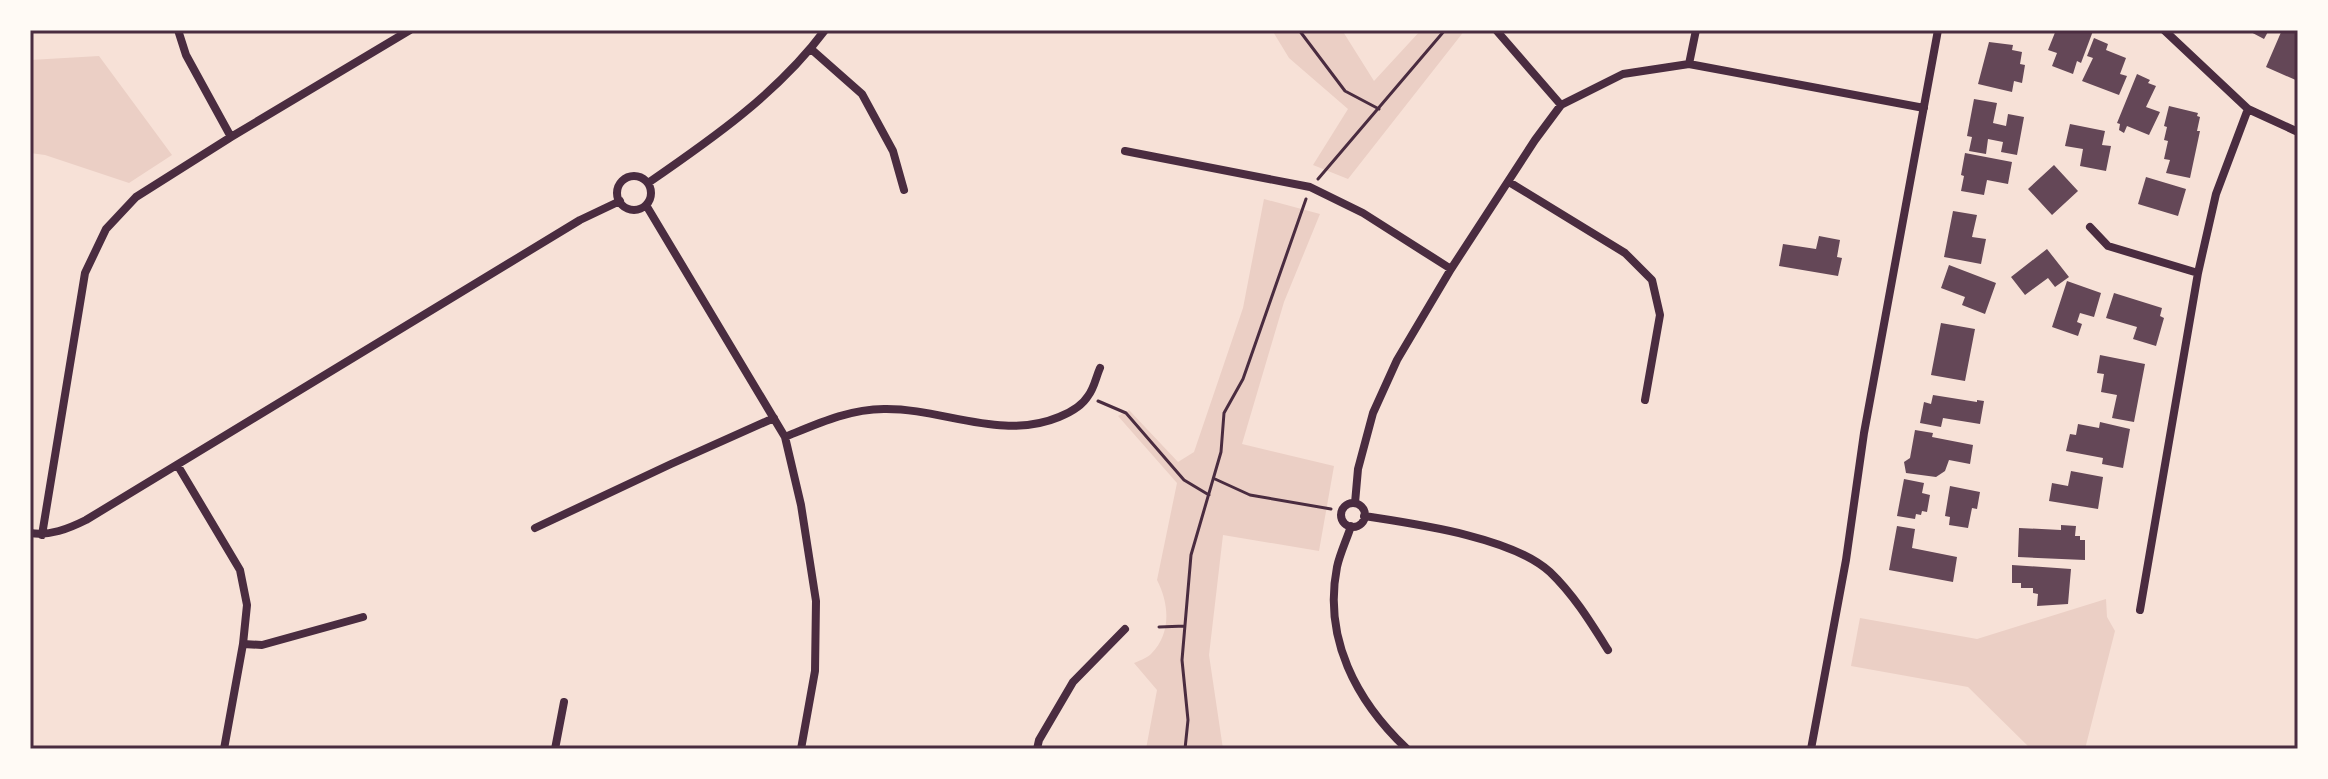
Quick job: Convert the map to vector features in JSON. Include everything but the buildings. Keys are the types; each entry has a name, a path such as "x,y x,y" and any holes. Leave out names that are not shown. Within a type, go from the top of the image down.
{"street":[{"path":"178,30 186,55 231,137"},
{"path":"42,535 85,273 106,229 136,197 410,30"},
{"path":"648,183 732,124 811,49 825,30"},
{"path":"1496,30 1561,105"},
{"path":"1689,64 1696,30"},
{"path":"1811,749 1846,560 1864,433 1938,30"},
{"path":"2164,30 2248,109 2298,132"},
{"path":"811,49 862,94 893,151 904,190"},
{"path":"1355,503 1358,469 1373,413 1397,360 1451,269 1561,105 1623,74 1689,64 1924,108"},
{"path":"2140,610 2198,273 2216,194 2248,109"},
{"path":"1125,151 1310,187 1363,213 1451,269"},
{"path":"638,177 648,183 651,195 646,205 635,210 620,201 618,190 627,178 638,177"},
{"path":"1509,182 1625,253 1652,280 1660,315 1645,400"},
{"path":"30,533 42,535 76,525 580,220 620,201"},
{"path":"646,205 785,437 801,505 816,601 815,671 801,749"},
{"path":"2090,227 2108,246 2198,273"},
{"path":"785,437 845,415 885,409 1005,426 1048,421 1070,412 1088,397 1100,368"},
{"path":"535,528 774,418"},
{"path":"178,466 240,570 247,605 224,749"},
{"path":"1355,503 1362,507 1364,516 1361,523 1351,526 1344,522 1342,512 1346,505 1355,503"},
{"path":"1364,516 1481,538 1516,551 1547,570 1574,597 1608,650"},
{"path":"1351,526 1337,567 1334,600 1342,656 1368,707 1407,749"},
{"path":"243,644 262,645 363,617"},
{"path":"1037,749 1039,740 1073,682 1125,629"},
{"path":"555,749 564,702"}],"path":[{"path":"1299,30 1345,91 1379,109"},
{"path":"1185,749 1188,720 1182,660 1191,555 1221,452 1224,413 1243,379 1310,187 1445,30"},
{"path":"1088,397 1126,413 1184,480 1209,495"},
{"path":"1214,478 1250,495 1331,509"},
{"path":"1159,627 1185,626"}],"shaded area":[{"path":"1272,30 1342,30 1374,81 1421,30 1465,30 1348,179 1313,165 1348,109 1289,58"},
{"path":"99,56 172,155 129,183 45,155 30,153 30,60"},
{"path":"1264,199 1320,214 1284,302 1242,444 1334,466 1319,551 1223,535 1209,655 1223,749 1146,749 1157,690 1134,663 1151,654 1158,646 1165,627 1166,608 1157,580 1177,483 1118,416 1129,410 1178,462 1194,452 1243,308"},
{"path":"2106,599 2107,617 2115,631 2085,749 2031,749 1968,687 1851,666 1860,618 1977,639"}]}
